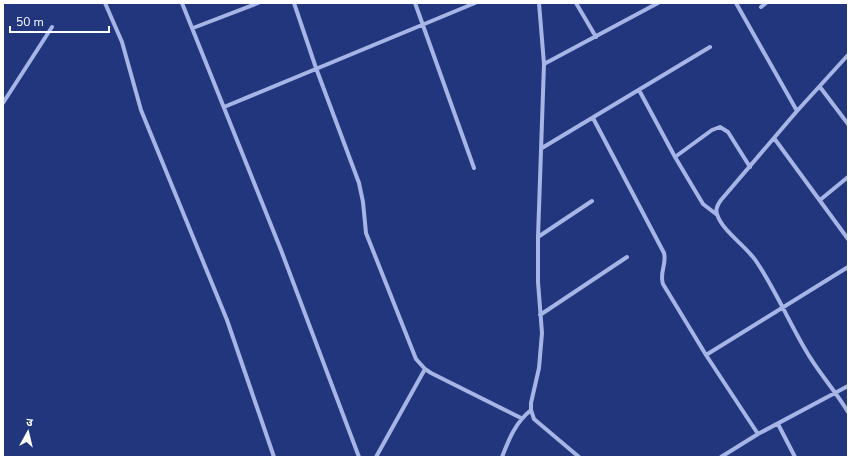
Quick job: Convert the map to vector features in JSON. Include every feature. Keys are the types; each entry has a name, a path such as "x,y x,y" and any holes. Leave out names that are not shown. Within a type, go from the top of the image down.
{"street":[{"path":"105,3 122,42 141,110 227,320 274,457"},
{"path":"182,3 281,250 359,457"},
{"path":"193,28 258,3"},
{"path":"294,3 316,68 359,183 364,202 366,233 416,359 425,369 521,418"},
{"path":"415,3 474,168"},
{"path":"224,107 475,3"},
{"path":"539,3 544,64 538,237 542,353 530,410 534,419 579,457"},
{"path":"576,3 596,37"},
{"path":"646,3 649,8"},
{"path":"544,64 658,3"},
{"path":"736,3 797,111"},
{"path":"761,7 766,3"},
{"path":"3,103 52,28"},
{"path":"542,148 710,47"},
{"path":"716,214 718,205 797,111 848,55"},
{"path":"820,87 848,124"},
{"path":"639,90 675,157 703,204 716,214 723,225 755,260 784,307 806,351 836,392 848,412"},
{"path":"593,118 664,253 665,258 661,277 663,284 706,355 758,434"},
{"path":"675,157 712,130 720,127 728,132 750,167"},
{"path":"774,138 848,238"},
{"path":"820,200 848,177"},
{"path":"538,237 592,201"},
{"path":"540,315 627,257"},
{"path":"706,355 848,267"},
{"path":"376,457 425,369"},
{"path":"721,457 758,434 848,386"},
{"path":"502,457 521,418 530,410"},
{"path":"778,424 795,457"}]}
